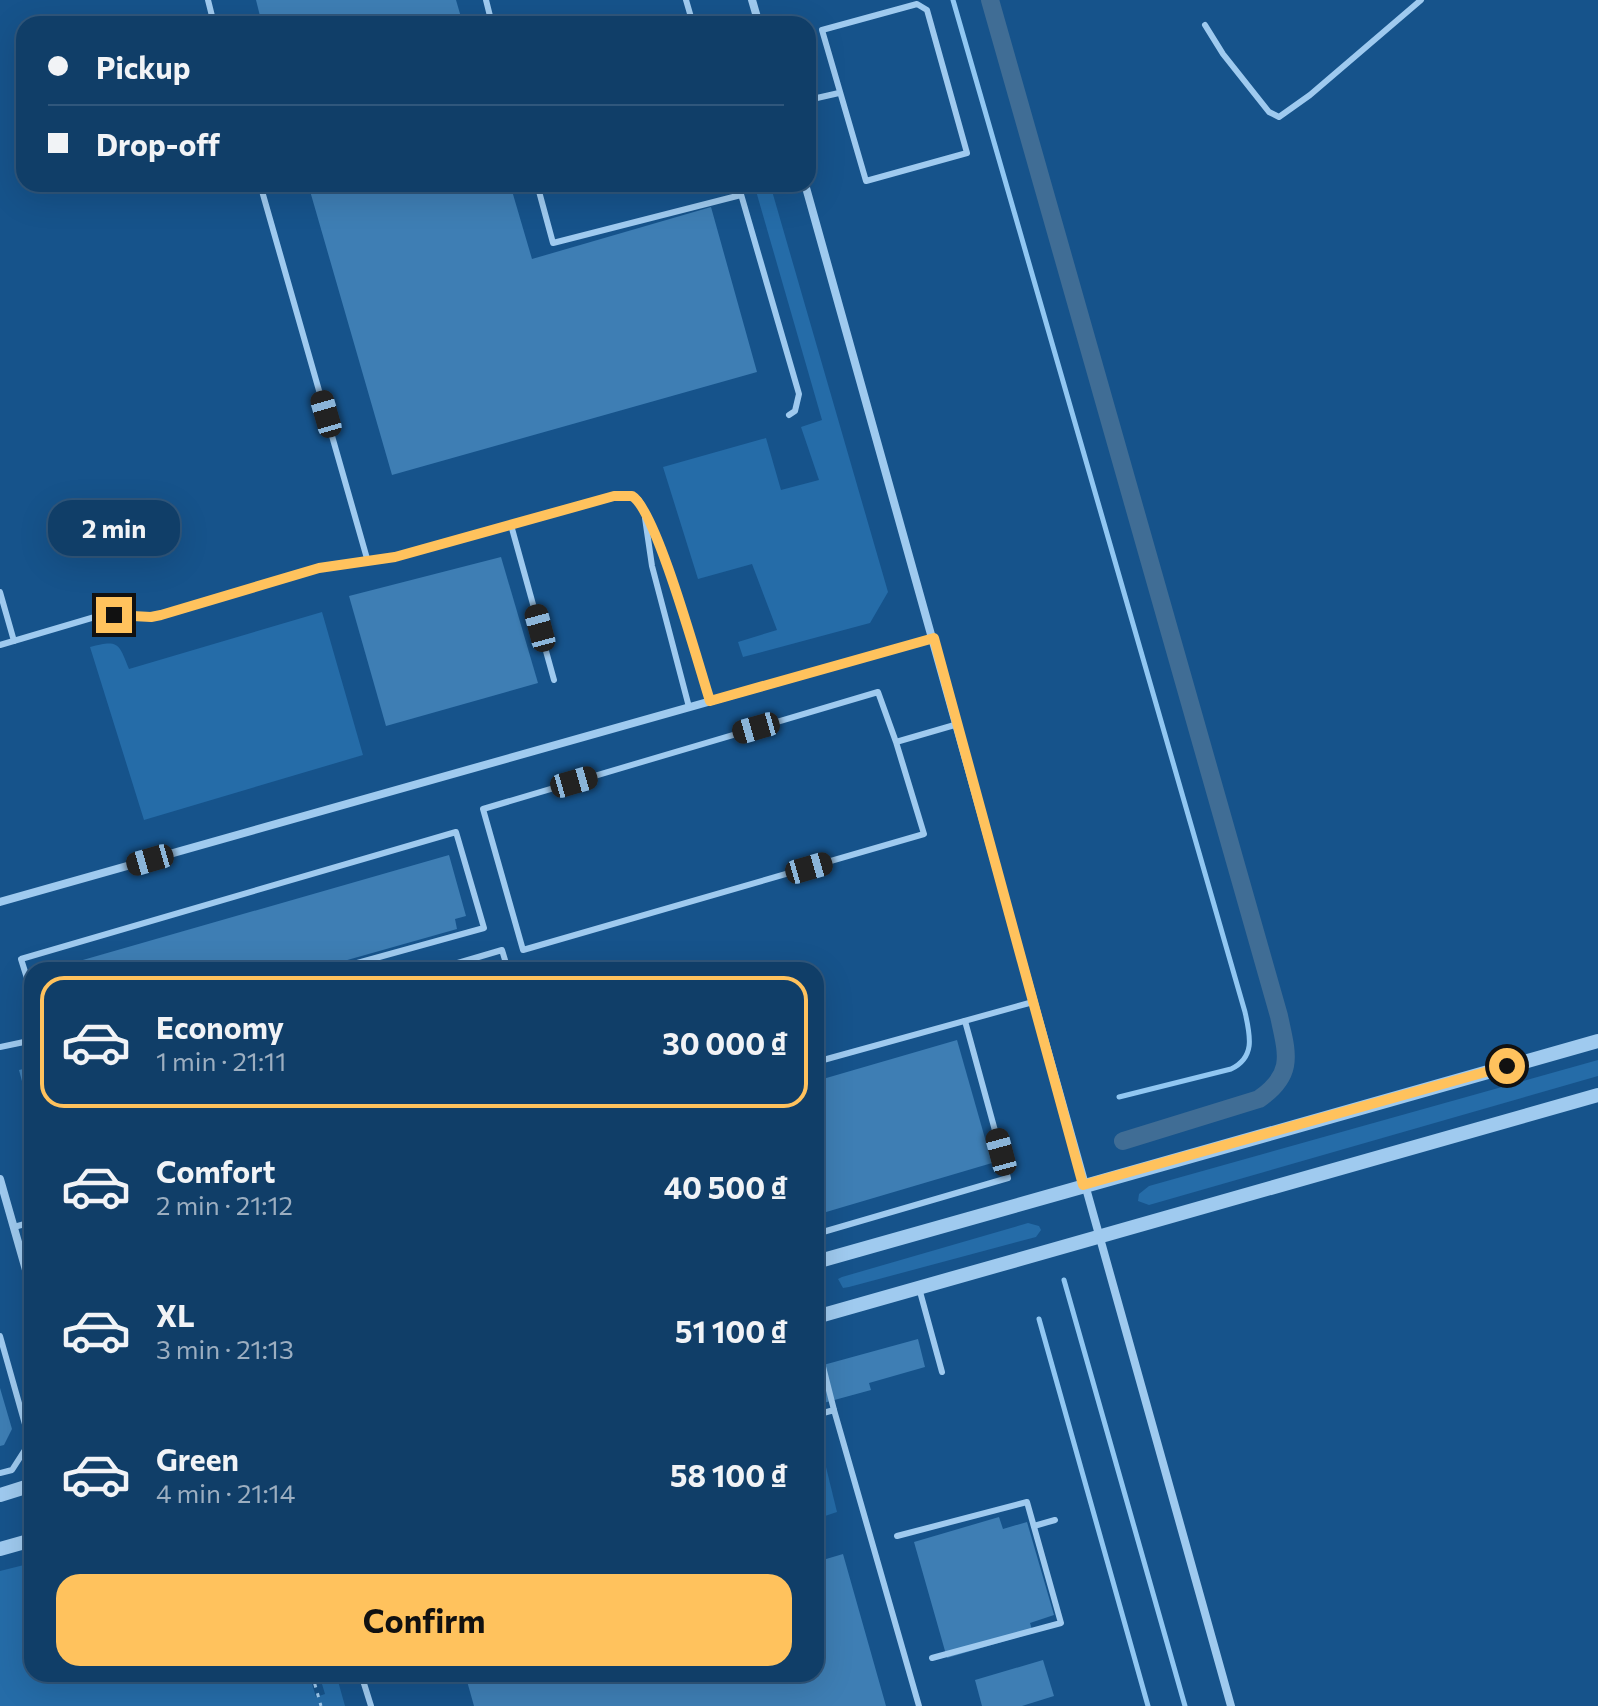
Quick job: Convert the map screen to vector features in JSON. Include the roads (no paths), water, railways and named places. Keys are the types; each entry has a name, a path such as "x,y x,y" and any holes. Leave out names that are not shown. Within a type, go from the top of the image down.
{"street":[{"path":"807,192 958,724 1097,1238 1231,1706"},
{"path":"0,902 934,638"},
{"path":"824,1260 1598,1041"},
{"path":"824,1315 1598,1095"},
{"path":"0,1179 24,1263"},
{"path":"0,1495 24,1488"},
{"path":"0,1549 24,1542"}],"lane":[{"path":"1205,25 1223,54 1269,112 1279,117 1310,95 1421,0"},
{"path":"917,4 927,10 967,153 866,181 839,93 822,30 917,4"},
{"path":"816,98 839,93"},
{"path":"262,192 368,562"},
{"path":"539,192 553,243 741,195"},
{"path":"740,192 799,394 795,411 789,415"},
{"path":"0,645 105,614 161,615 319,568 368,562 626,494 638,499 668,566 710,701"},
{"path":"644,510 652,566 689,707"},
{"path":"511,525 554,680"},
{"path":"0,592 14,641"},
{"path":"878,692 896,742 924,834 523,950 483,809 878,692"},
{"path":"896,742 958,724"},
{"path":"24,969 21,959 456,832 484,928 361,962"},
{"path":"461,962 502,950 506,962"},
{"path":"824,1060 1033,1002"},
{"path":"824,1232 1008,1178 965,1021"},
{"path":"0,1047 24,1042"},
{"path":"14,1227 24,1224"},
{"path":"919,1288 942,1372"},
{"path":"0,1336 24,1421"},
{"path":"824,1371 919,1706"},
{"path":"824,1413 834,1410"},
{"path":"0,1473 12,1470 24,1451"},
{"path":"897,1536 1027,1502 1034,1526 1061,1623 932,1658"},
{"path":"1034,1526 1055,1520"},
{"path":"364,1682 371,1706"}],"waterway":[{"path":"953,0 1248,1029 1248,1052 1231,1069 1119,1097"},
{"path":"990,0 1279,1016 1286,1052 1286,1062 1278,1081 1259,1099 1123,1141"},
{"path":"1064,1280 1185,1706"},
{"path":"1039,1319 1148,1706"}]}
